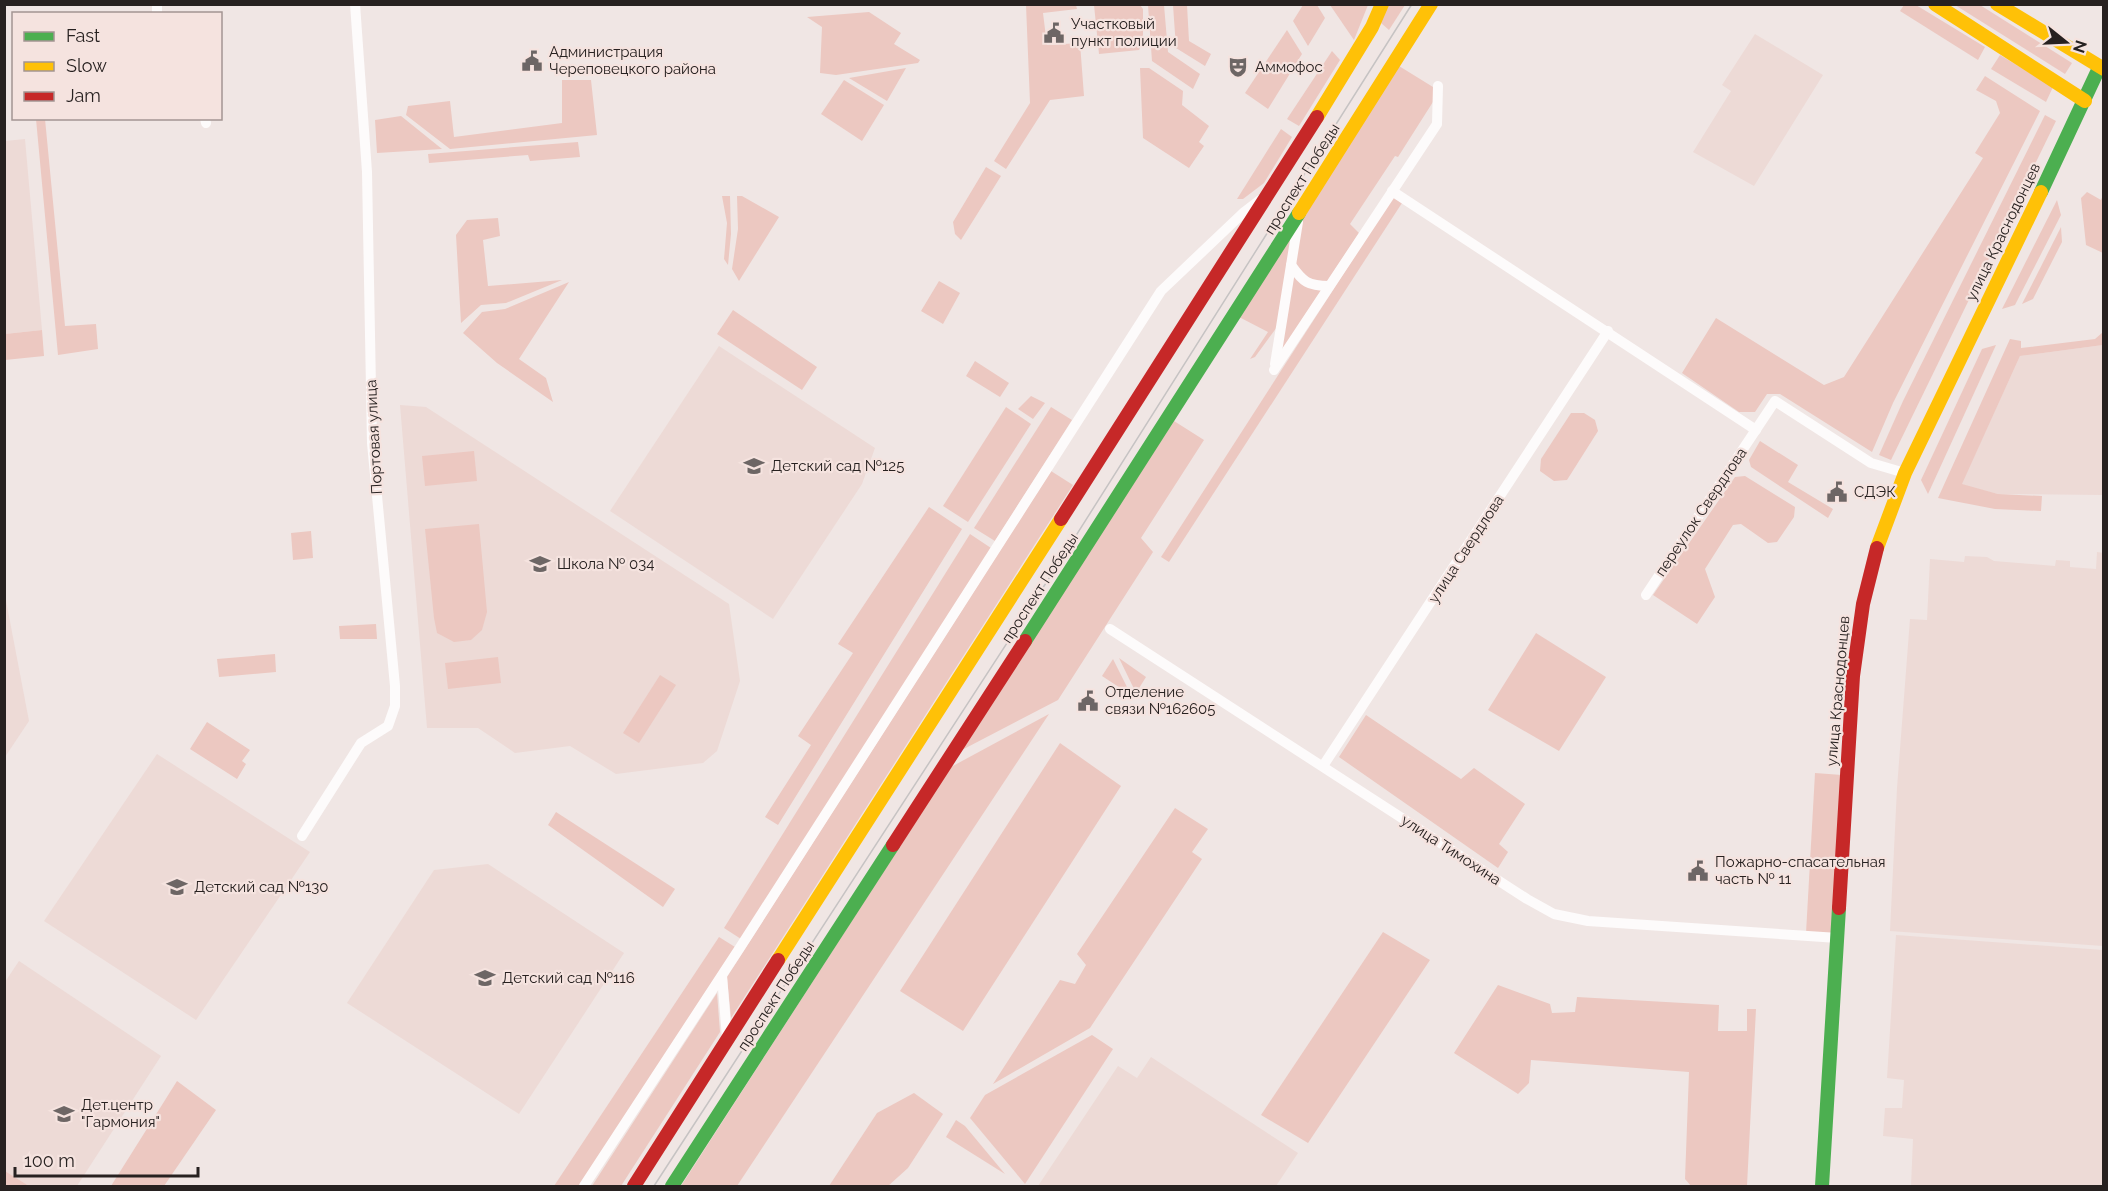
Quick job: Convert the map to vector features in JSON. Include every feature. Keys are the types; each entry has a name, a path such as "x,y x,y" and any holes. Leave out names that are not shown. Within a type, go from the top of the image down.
{"main road":[{"name":"проспект Победы","path":"634,1186 1270,192 1354,58 1382,4"},
{"name":"проспект Победы","path":"672,1186 940,774 1431,4"},
{"path":"1935,4 2085,101"},
{"path":"1997,4 2101,68"},
{"name":"улица Краснодонцев","path":"1822,1186 1853,676 1863,604 1879,542 1905,473 2101,68"}],"street":[{"name":"Портовая улица","path":"302,836 361,743 388,726 395,706 372,443 367,172 355,4"},
{"path":"1299,214 1274,370 1437,124 1438,86"},
{"path":"1392,191 1756,430"},
{"path":"584,1186 722,976 1161,291 1243,213 1270,192"},
{"path":"1291,265 1301,279 1314,286 1329,286"},
{"name":"улица Свердлова","path":"1323,766 1608,332"},
{"name":"переулок Свердлова","path":"1646,595 1775,401 1871,463 1905,473"},
{"name":"улица Тимохина","path":"1110,629 1527,899 1554,914 1588,921 1838,938"},
{"path":"722,976 728,1040"}],"shaded area":[{"path":"1026,5 1076,5 1077,9 1043,13 1047,45 1080,43 1084,96 1050,100 1006,169 994,161 1030,103"},
{"path":"1094,5 1140,5 1143,9 1143,42 1139,50 1099,54"},
{"path":"1148,5 1164,5 1168,52 1200,74 1193,89 1152,61"},
{"path":"1173,5 1187,5 1189,41 1211,54 1205,66 1176,48"},
{"path":"1303,5 1317,5 1325,18 1308,46 1293,21"},
{"path":"1330,5 1368,5 1354,40"},
{"path":"1387,5 1405,5 1389,30 1381,23"},
{"path":"1904,5 1916,5 1985,47 1978,60 1900,11"},
{"path":"1955,5 1980,5 2072,63 2065,74"},
{"path":"869,12 901,33 894,44 920,60 918,63 836,75 820,73 822,27 807,17"},
{"path":"1287,30 1302,54 1268,109 1245,93"},
{"path":"1755,34 1823,75 1754,186 1693,152 1731,91 1722,85"},
{"path":"1332,51 1340,60 1299,126 1287,119"},
{"path":"2000,55 2053,87 2046,102 1991,69"},
{"path":"1399,66 1433,87 1438,94 1398,157 1395,156 1350,224 1359,233 1282,350 1277,327 1255,357 1250,359 1268,332 1239,317"},
{"path":"906,68 887,101 849,78"},
{"path":"1140,68 1149,68 1183,91 1182,105 1209,126 1199,142 1204,146 1189,168 1143,138"},
{"path":"1985,76 2040,111 1893,403 1872,452 1780,394 1767,394 1755,412 1739,412 1682,373 1716,318 1824,385 1844,377 1983,158 1975,153 2000,113 1996,101 1976,90"},
{"path":"562,80 591,80 597,135 450,149 406,115 408,106 450,101 454,137 562,123"},
{"path":"844,80 884,105 862,141 821,114"},
{"path":"2045,115 2056,121 1891,460 1879,455 1903,401"},
{"path":"401,116 442,149 377,153 375,120"},
{"path":"36,120 45,120 65,326 96,324 98,349 58,355"},
{"path":"1281,129 1292,137 1264,183 1243,199 1237,199"},
{"path":"25,139 42,330 5,334 5,141"},
{"path":"578,142 580,157 530,161 528,155 429,163 428,154"},
{"path":"986,167 1001,176 961,240 955,234 953,222"},
{"path":"2087,192 2101,200 2103,195 2103,253 2086,245 2081,198"},
{"path":"722,196 730,196 731,234 728,265 724,259 727,223"},
{"path":"737,196 742,196 779,217 739,281 732,269 738,229"},
{"path":"1393,197 1402,203 1169,562 1161,557"},
{"path":"2057,200 2061,215 2015,305 2002,309"},
{"path":"498,218 500,236 483,240 488,286 562,280 506,303 481,305 461,323 456,235 467,220"},
{"path":"2061,227 2062,242 2033,299 2022,304"},
{"path":"939,281 960,293 943,324 921,311"},
{"path":"569,282 519,359 546,378 553,402 497,363 463,333 482,312 505,309"},
{"path":"733,310 817,367 802,390 717,334"},
{"path":"42,330 44,356 5,360 5,334"},
{"path":"2103,332 2103,345 2020,356 1962,484 1998,494 2042,496 2041,511 1995,509 1938,498 2010,339 2021,341 2021,348 2095,339"},
{"path":"1996,345 1928,494 1921,480 1982,349"},
{"path":"2103,345 2103,495 1998,494 1961,485 2020,356"},
{"name":"Детский сад №125","path":"719,346 875,448 862,484 773,619 610,511"},
{"path":"975,361 1009,383 1000,397 966,376"},
{"path":"1031,396 1045,403 1033,419 1018,409"},
{"name":"Школа № 034","path":"400,405 426,407 729,604 740,681 717,751 703,763 616,774 570,746 515,753 478,728 427,728"},
{"path":"1006,407 1031,424 968,522 943,506"},
{"path":"1051,407 1072,420 995,541 974,528"},
{"path":"1571,413 1584,413 1595,420 1598,431 1567,480 1554,481 1540,471 1541,459"},
{"path":"1174,421 1204,440 1141,538 1153,552 1058,700 960,751"},
{"path":"1760,441 1798,465 1788,482 1833,509 1828,518 1751,467 1749,460"},
{"path":"474,451 477,481 425,486 422,456"},
{"path":"1051,471 1073,485 731,1018 727,977"},
{"path":"1745,476 1795,507 1794,517 1777,542 1768,543 1741,524 1733,525 1705,569 1715,597 1697,624 1653,595 1735,477"},
{"path":"929,507 962,529 778,825 765,817 811,745 798,736 853,653 838,644"},
{"path":"479,524 487,612 482,630 471,640 454,642 437,633 425,529"},
{"path":"311,531 313,558 293,560 291,533"},
{"path":"970,534 991,548 741,939 724,928"},
{"path":"2097,552 2104,553 2103,946 1890,931 1897,788 1910,619 1927,620 1930,559 1964,562 1965,556 1987,557 1994,561 2055,566 2056,560 2070,561 2070,567 2096,569"},
{"path":"4,590 29,721 5,757 4,757"},
{"path":"376,624 377,639 340,639 339,626"},
{"path":"1536,633 1606,677 1559,751 1488,710"},
{"path":"275,654 276,672 219,677 217,659"},
{"path":"498,657 501,683 448,689 445,663"},
{"path":"1119,658 1146,677 1136,693"},
{"path":"1113,659 1131,695 1102,676"},
{"path":"660,675 676,685 639,743 623,733"},
{"path":"1049,714 737,1186 681,1186 951,767"},
{"path":"1366,715 1461,779 1474,768 1525,804 1499,844 1508,852 1498,868 1339,757"},
{"path":"207,722 250,750 242,761 246,764 237,779 190,749"},
{"path":"1060,743 1121,786 963,1031 900,991"},
{"name":"Детский сад №130","path":"157,754 310,852 196,1020 44,921"},
{"path":"1815,773 1842,775 1834,934 1806,933"},
{"path":"1175,808 1208,829 1192,852 1202,859 1090,1028 993,1084 1060,980 1075,984 1086,965 1077,954"},
{"path":"556,812 675,889 663,907 548,825"},
{"name":"Детский сад №116","path":"488,864 624,953 519,1114 347,1003 434,870"},
{"path":"1383,932 1430,960 1308,1143 1261,1115"},
{"path":"1896,935 2103,950 2103,1186 1911,1186 1913,1139 1883,1136 1885,1108 1902,1108 1904,1080 1887,1078"},
{"path":"719,937 735,947 579,1186 554,1186"},
{"name":"Дет.центр \"Гармония\"","path":"19,961 161,1056 77,1186 29,1186 5,1171 5,982"},
{"path":"1498,985 1550,1004 1552,1013 1575,1012 1577,997 1719,1005 1718,1031 1747,1031 1747,1009 1756,1009 1747,1186 1691,1186 1685,1179 1689,1072 1531,1060 1529,1083 1518,1094 1454,1053"},
{"path":"717,993 720,1032 621,1186 592,1186"},
{"path":"1092,1035 1113,1049 1025,1184 970,1118 985,1095"},
{"path":"1151,1057 1298,1153 1276,1186 1038,1186 1118,1066 1137,1078"},
{"path":"177,1081 216,1110 164,1186 111,1186"},
{"path":"914,1093 943,1114 908,1168 888,1186 829,1186 877,1113"},
{"path":"956,1120 965,1126 1005,1174 946,1137"},
{"path":"5,1171 29,1186 5,1186"}],"tram line":[{"path":"654,1186 1046,583 1412,4"}],"traffic: fast":[{"path":"2041,192 2099,68"},
{"path":"1025,641 1299,213"},
{"path":"672,1186 893,845"},
{"path":"1822,1186 1839,908"}],"traffic: slow":[{"path":"1317,117 1372,27 1382,4"},
{"path":"1299,213 1431,4"},
{"path":"1935,4 2085,101"},
{"path":"1997,4 2104,69"},
{"path":"1877,548 1905,473 2041,192"},
{"path":"778,960 1061,519"}],"traffic: jam":[{"path":"1061,519 1317,117"},
{"path":"1839,908 1853,676 1863,604 1877,548"},
{"path":"893,845 1025,641"},
{"path":"634,1186 778,960"}],"place":[{"name":"Участковый пункт полиции","path":"1054,33"},
{"name":"Администрация Череповецкого района","path":"532,61"},
{"name":"Аммофос","path":"1238,67"},
{"name":"Детский сад №125","path":"754,466"},
{"name":"СДЭК","path":"1837,492"},
{"name":"Школа № 034","path":"540,564"},
{"name":"Отделение связи №162605","path":"1088,701"},
{"name":"Пожарно-спасательная часть № 11","path":"1698,871"},
{"name":"Детский сад №130","path":"177,887"},
{"name":"Детский сад №116","path":"485,978"},
{"name":"Дет.центр \"Гармония\"","path":"64,1114"}]}
